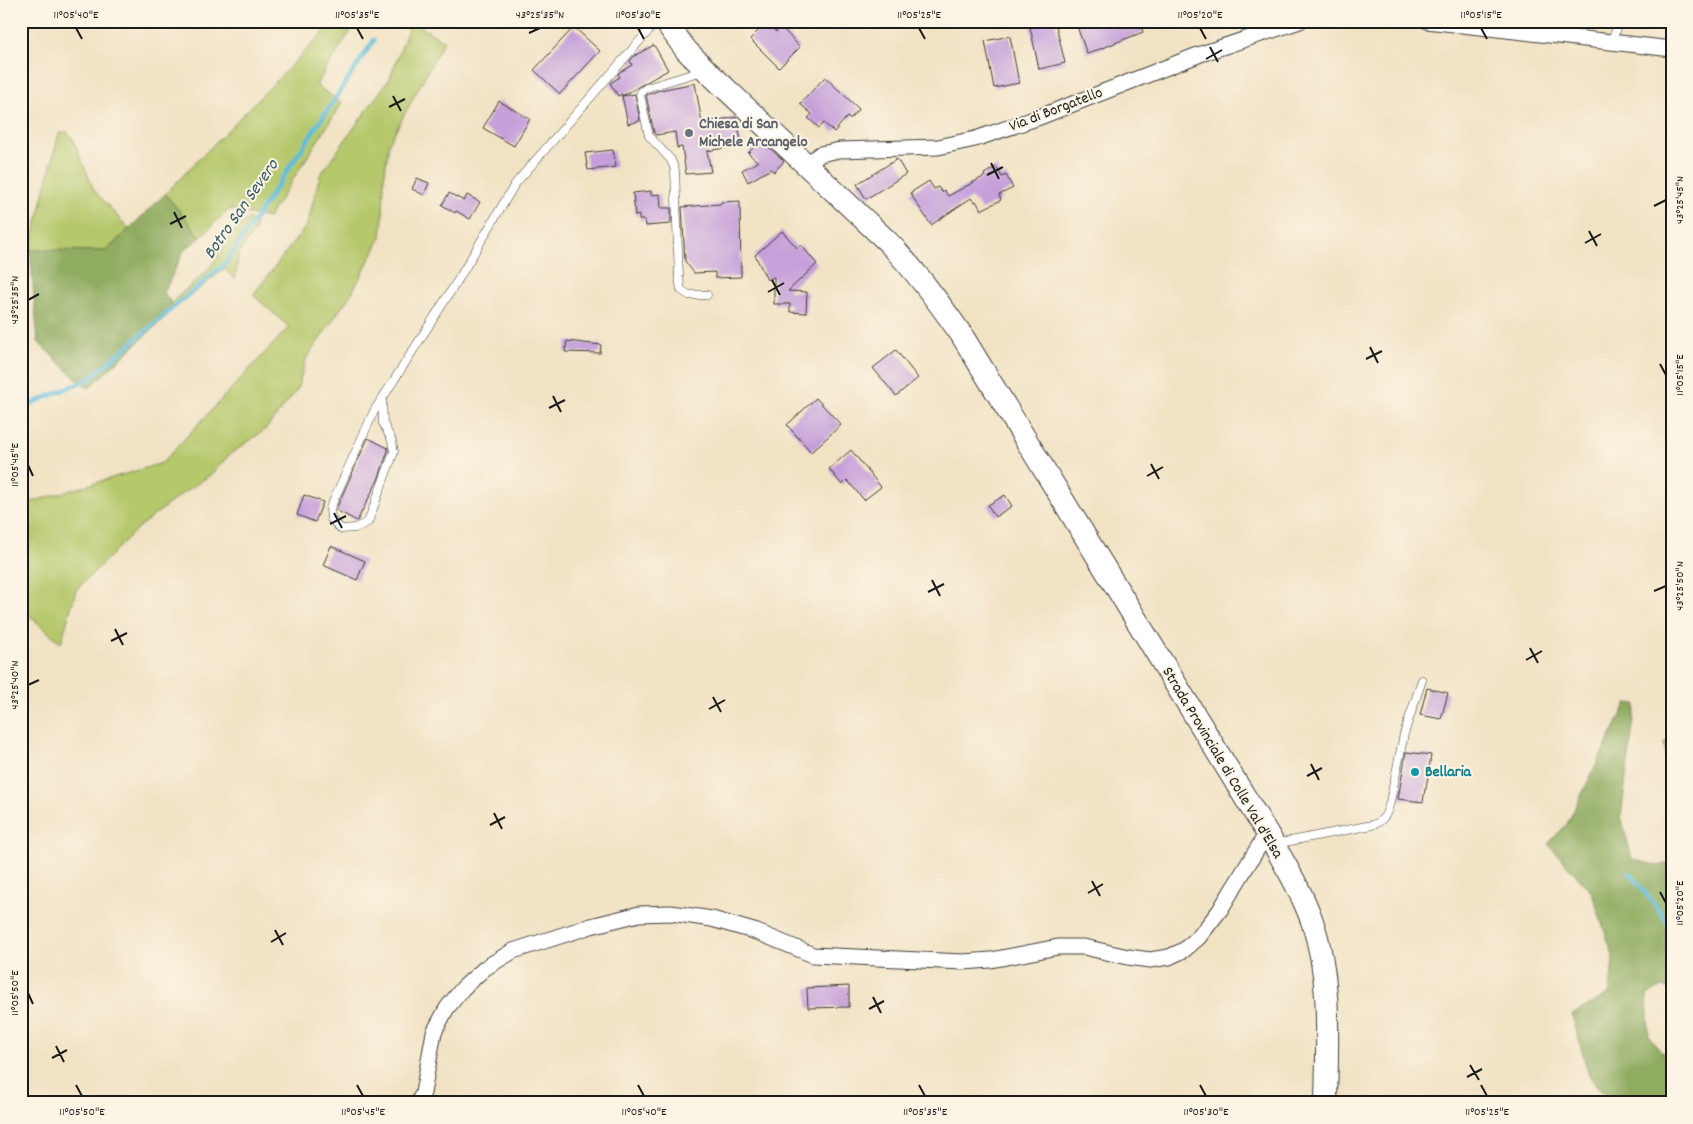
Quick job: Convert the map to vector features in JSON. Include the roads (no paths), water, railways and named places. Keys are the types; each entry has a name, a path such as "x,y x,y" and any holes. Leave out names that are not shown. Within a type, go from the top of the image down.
{"main road":[{"path":"665,21 686,50 807,165"},
{"name":"Strada Provinciale di Colle Val d'Elsa","path":"807,165 862,217 924,281 961,334 1270,839 1308,912 1324,974 1327,1012 1326,1103"}],"street":[{"name":"Via di Borgatello","path":"807,165 820,154 832,151 938,147 975,139 1037,118 1198,54 1300,21"},
{"path":"1427,21 1672,49"},
{"path":"418,1103 423,1093 434,1032 446,1008 463,988 485,968 513,951 591,926 639,914 671,913 712,919 748,929 813,955 963,962 991,960 1058,947 1084,947 1150,960 1169,957 1184,950 1199,937 1270,839"}],"lane":[{"path":"382,399 383,423 392,441 394,452 368,522 355,528 342,529 331,519 330,508 375,409 458,280 515,184 657,21"},
{"path":"1610,42 1621,21"},
{"path":"706,70 646,88 640,95 649,136 671,160 675,170 681,290 689,295 707,296"},
{"path":"1270,839 1372,825 1382,821 1387,813 1404,734 1422,680"}],"waterway":[{"name":"Botro San Severo","path":"21,408 89,379 226,263 374,40"},
{"path":"1630,873 1672,928"}],"place":[{"name":"Chiesa di San Michele Arcangelo","path":"689,133"},
{"name":"Bellaria","path":"1415,772"}]}
